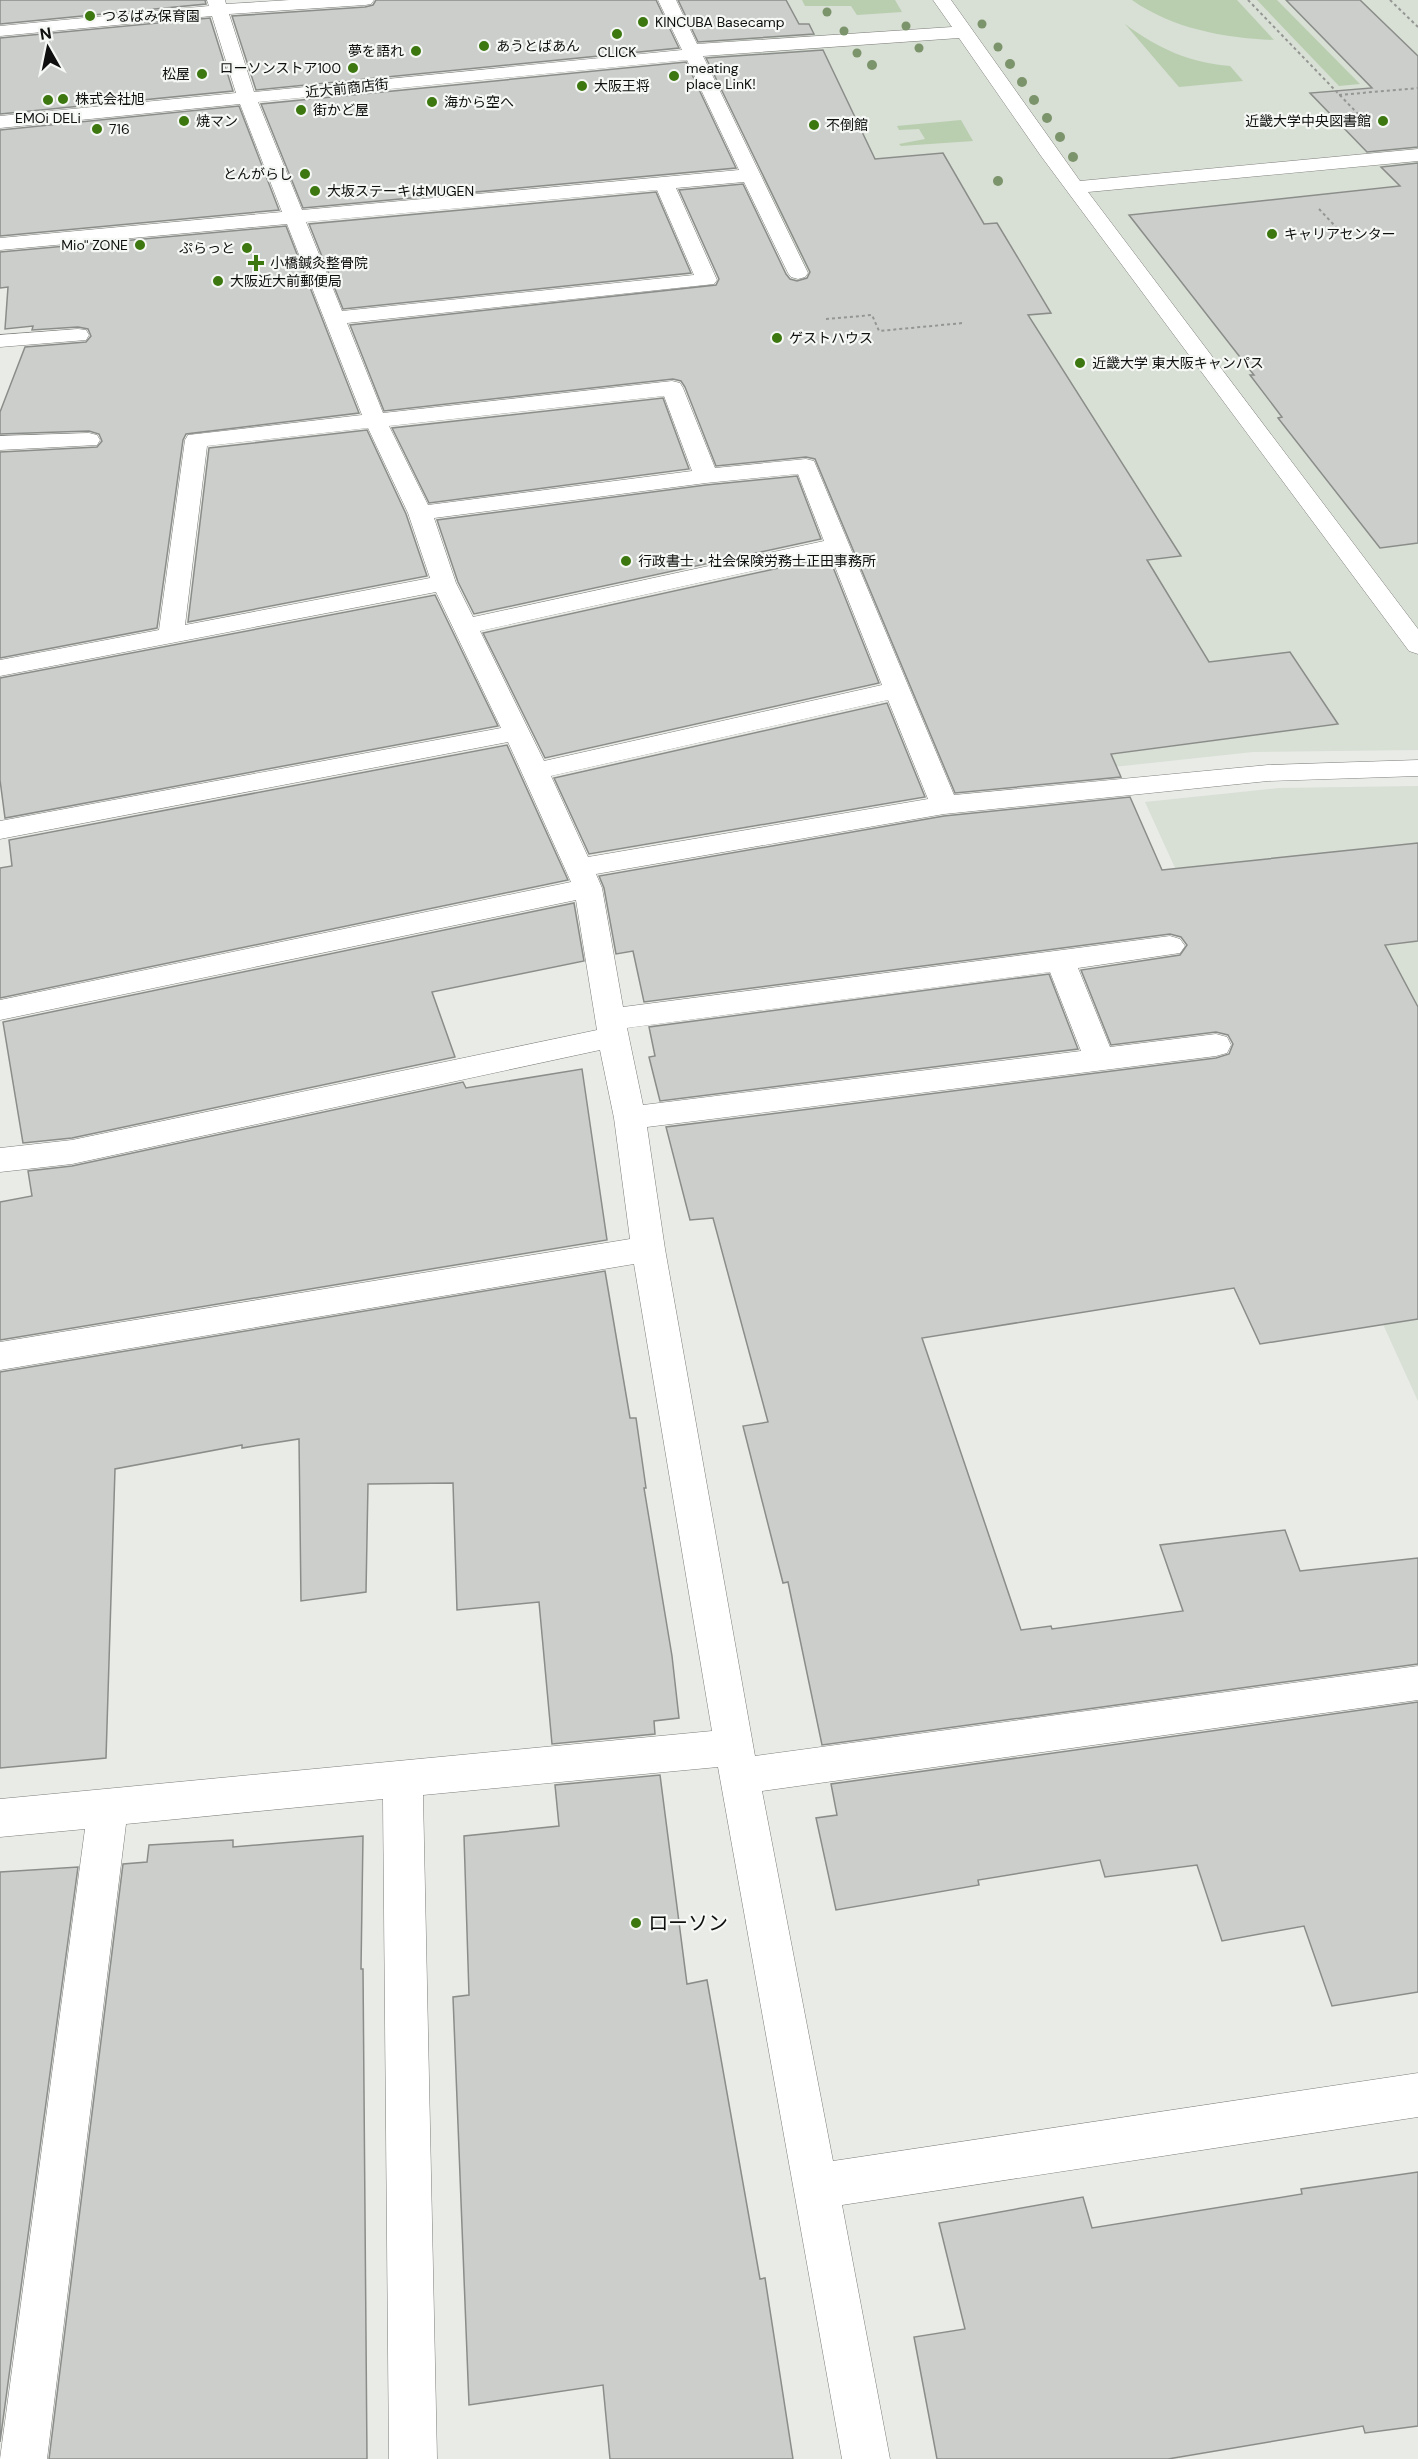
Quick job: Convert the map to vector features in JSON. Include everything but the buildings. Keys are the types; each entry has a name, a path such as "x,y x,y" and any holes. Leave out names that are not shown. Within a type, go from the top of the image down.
{"street":[{"path":"0,31 218,5 365,0"},
{"path":"667,0 798,273"},
{"path":"942,0 1048,152 1418,646"},
{"path":"218,5 247,98 375,420 420,513 444,583 584,878 630,1118 648,1249 737,1762 866,2459"},
{"name":"近大前商店街","path":"0,122 693,52 963,32"},
{"path":"1076,187 1418,155"},
{"path":"0,244 752,175"},
{"path":"336,318 707,280 664,184"},
{"path":"0,341 78,335"},
{"path":"171,636 196,440 672,388 706,476"},
{"path":"0,443 89,440"},
{"path":"420,513 706,476 806,466 944,806"},
{"path":"466,626 837,545"},
{"path":"0,668 444,583"},
{"path":"535,771 897,690"},
{"path":"0,830 515,732"},
{"path":"0,1010 584,878 944,806 1268,773 1418,768"},
{"path":"0,1160 72,1152 612,1028 1060,960 1170,946"},
{"path":"1060,960 1099,1059"},
{"path":"630,1118 1216,1046"},
{"path":"0,1356 648,1249"},
{"path":"0,1818 403,1779 737,1762 1418,1683"},
{"path":"403,1779 413,2459"},
{"path":"23,2459 108,1809"},
{"path":"817,2186 1418,2095"}],"path":[{"path":"1248,0 1338,95 1418,88"},
{"path":"1390,0 1418,27"},
{"path":"1319,209 1336,227"},
{"path":"826,319 872,315 879,331 963,323"}],"shaded area":[{"name":"近畿大学 東大阪キャンパス","path":"684,0 1418,0 1418,750 1253,752 1066,772 881,387 675,290 807,277"},
{"path":"1418,786 1418,1401 1145,802 1279,788"}],"green space":[{"path":"802,0 895,0 902,12 857,15 851,6 805,6"},
{"path":"1132,0 1237,0 1274,40 1218,34 1182,25"},
{"path":"1257,0 1277,0 1360,84 1339,86"},
{"path":"1125,24 1174,53 1201,62 1230,66 1243,81 1179,87"},
{"path":"961,120 973,141 901,146 899,144 925,139 919,129 899,130 897,126"}],"place":[{"name":"つるばみ保育園","path":"90,16"},
{"name":"KINCUBA Basecamp","path":"643,22"},
{"name":"CLICK","path":"617,34"},
{"name":"あうとばあん","path":"484,46"},
{"name":"夢を語れ","path":"416,51"},
{"name":"ローソンストア100","path":"353,68"},
{"name":"松屋","path":"202,74"},
{"name":"meating place LinK!","path":"674,76"},
{"name":"大阪王将","path":"582,86"},
{"name":"株式会社旭","path":"63,99"},
{"name":"EMOi DELi","path":"48,100"},
{"name":"海から空へ","path":"432,102"},
{"name":"街かど屋","path":"301,110"},
{"name":"焼マン","path":"184,121"},
{"name":"近畿大学中央図書館","path":"1383,121"},
{"name":"不倒館","path":"814,125"},
{"name":"716","path":"97,129"},
{"name":"とんがらし","path":"305,174"},
{"name":"大坂ステーキはMUGEN","path":"315,191"},
{"name":"キャリアセンター","path":"1272,234"},
{"name":"Mio'' ZONE","path":"140,245"},
{"name":"ぷらっと","path":"247,248"},
{"name":"小橋鍼灸整骨院","path":"256,263"},
{"name":"大阪近大前郵便局","path":"218,281"},
{"name":"ゲストハウス","path":"777,338"},
{"name":"近畿大学 東大阪キャンパス","path":"1080,363"},
{"name":"行政書士・社会保険労務士正田事務所","path":"626,561"},
{"name":"ローソン","path":"636,1923"}]}
